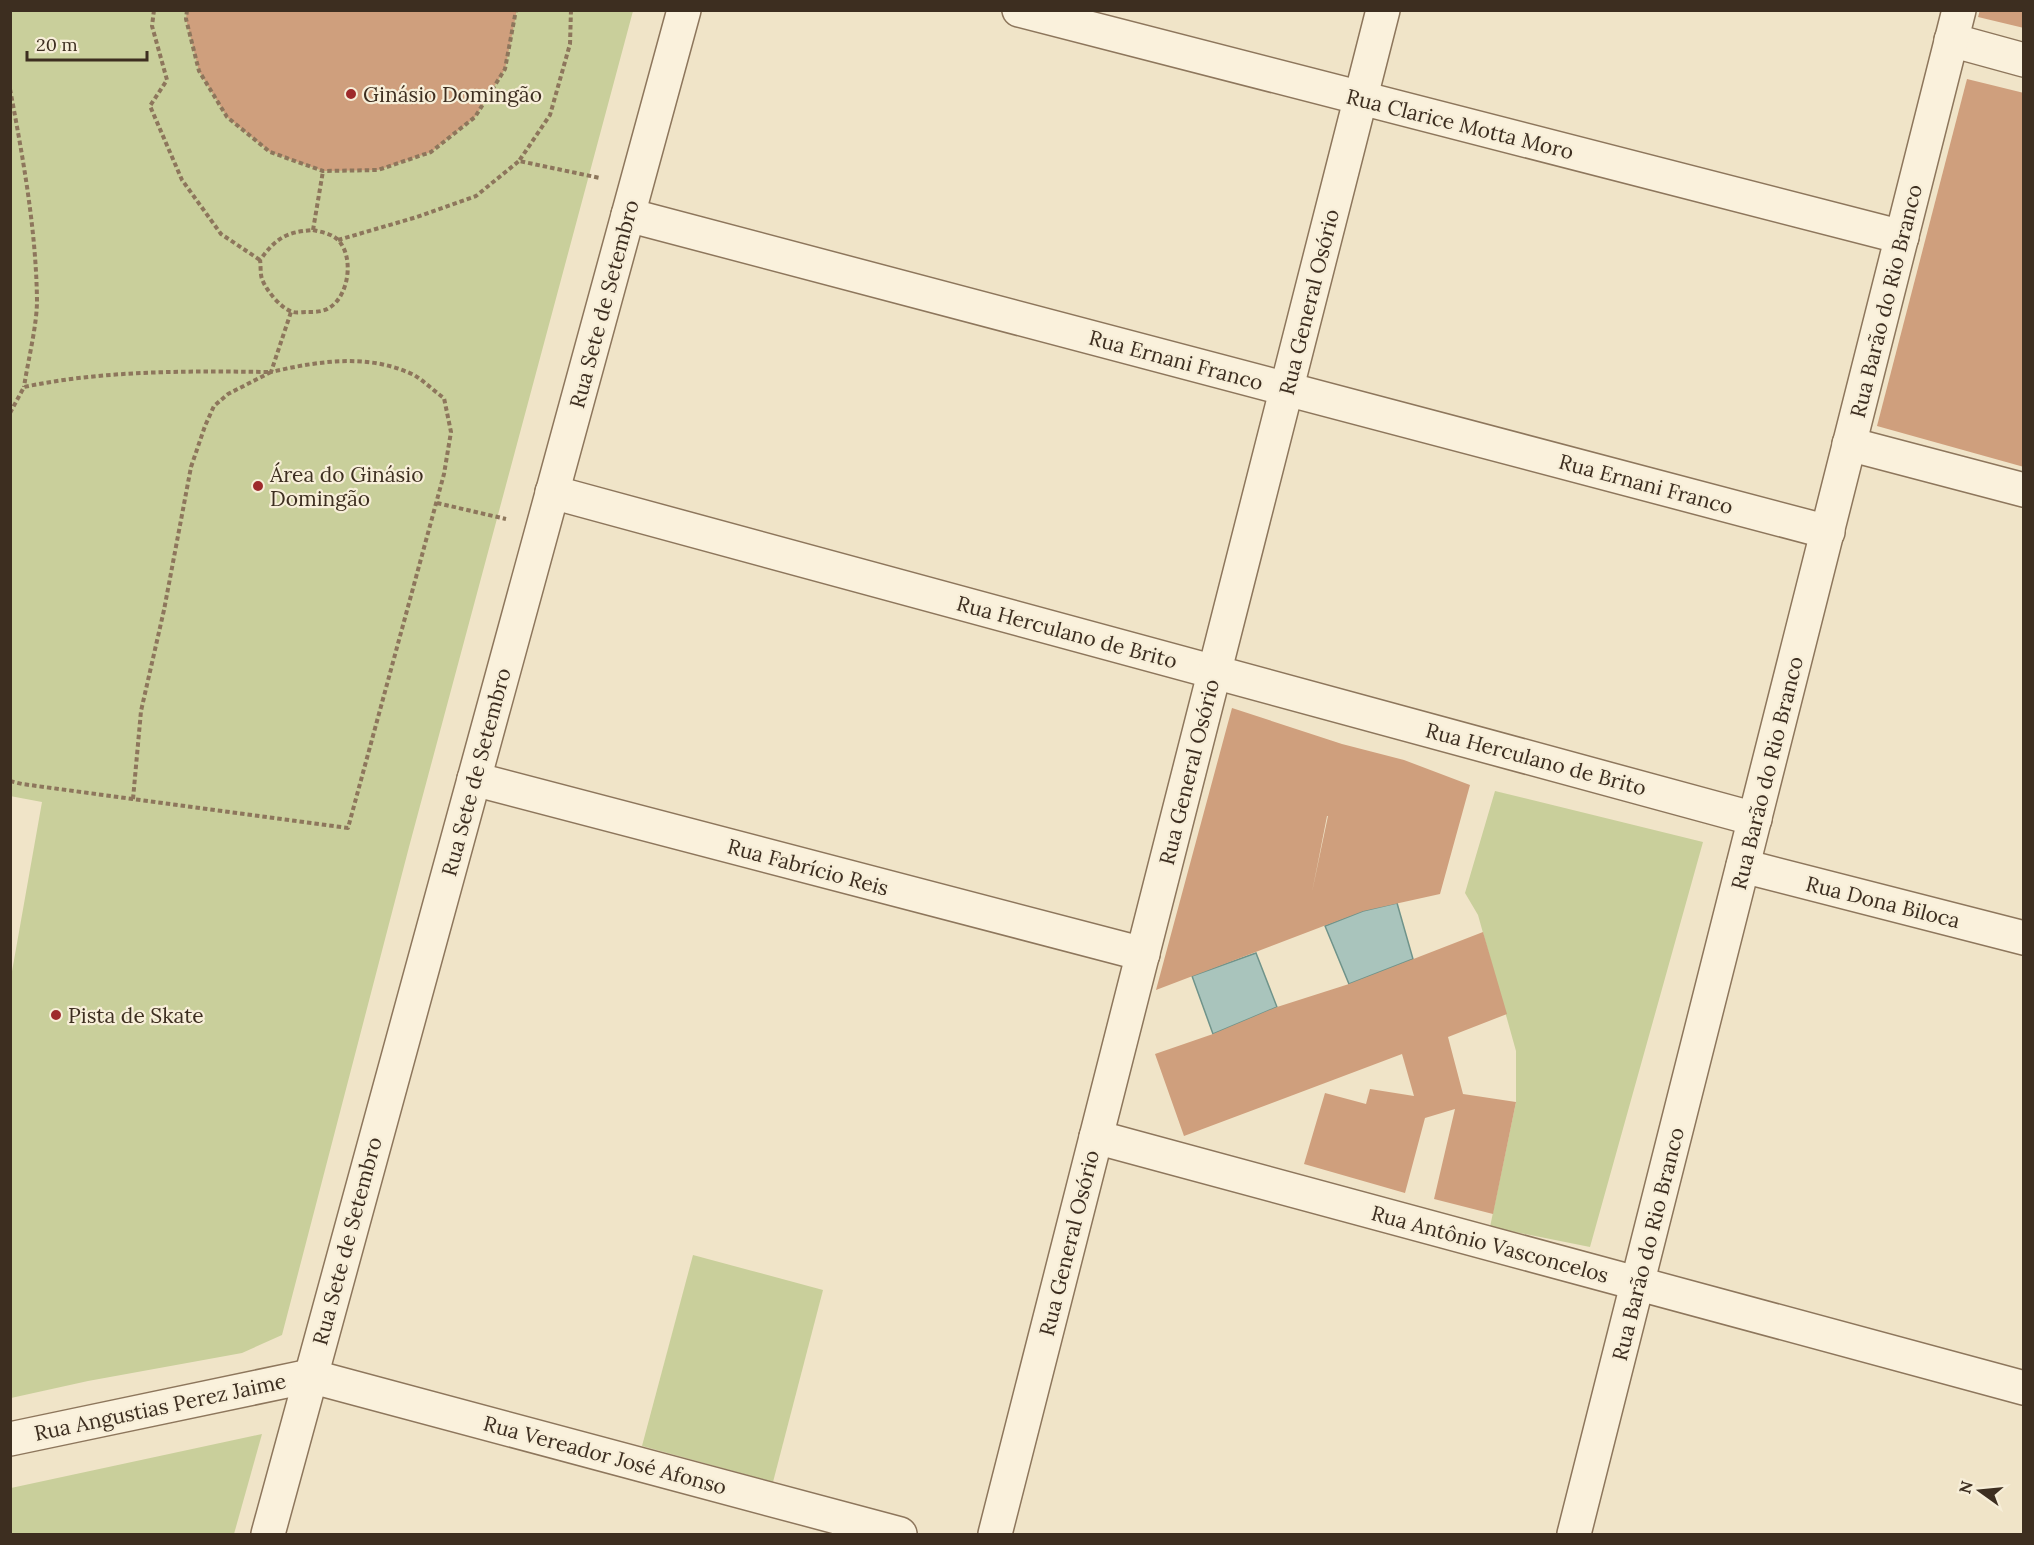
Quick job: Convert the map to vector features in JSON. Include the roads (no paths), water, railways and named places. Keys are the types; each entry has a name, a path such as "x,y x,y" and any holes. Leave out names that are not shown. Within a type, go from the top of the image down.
{"street":[{"name":"Rua Sete de Setembro","path":"268,1534 684,10"},
{"name":"Rua Clarice Motta Moro","path":"1019,10 1902,237"},
{"name":"Rua General Osório","path":"995,1534 1383,10"},
{"path":"1955,25 2024,60"},
{"name":"Rua Barão do Rio Branco","path":"1574,1534 1955,25"},
{"name":"Rua Ernani Franco","path":"632,201 1287,389 1828,532"},
{"path":"1849,444 2024,490"},
{"name":"Rua Herculano de Brito","path":"552,492 1755,819"},
{"name":"Rua Fabrício Reis","path":"474,779 1143,954"},
{"name":"Rua Dona Biloca","path":"1743,866 2024,938"},
{"name":"Rua Antônio Vasconcelos","path":"1096,1137 2024,1388"},
{"name":"Rua Angustias Perez Jaime","path":"10,1439 310,1376"},
{"name":"Rua Vereador José Afonso","path":"310,1376 900,1534"}],"water":[{"path":"1397,903 1413,959 1349,984 1325,926 1363,911"},
{"path":"1256,953 1277,1007 1213,1034 1192,976"}],"place":[{"name":"Ginásio Domingão","path":"351,94"},
{"name":"Área do Ginásio Domingão","path":"258,486"},
{"name":"Pista de Skate","path":"56,1015"}]}
